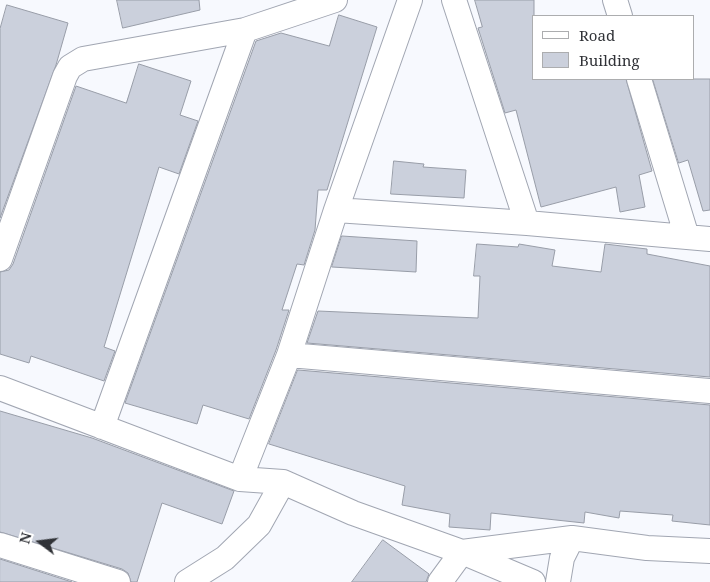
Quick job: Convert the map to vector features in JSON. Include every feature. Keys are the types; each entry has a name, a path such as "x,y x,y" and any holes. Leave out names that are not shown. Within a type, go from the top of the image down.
{"street":[{"path":"0,259 64,76 70,67 82,59 245,30 335,0"},
{"path":"240,479 289,356 336,210 410,0"},
{"path":"454,0 527,223"},
{"path":"615,0 620,15"},
{"path":"102,428 245,30"},
{"path":"336,210 527,223 699,238 639,80"},
{"path":"289,356 710,391"},
{"path":"0,388 240,479 283,482 353,514 462,552 533,582"},
{"path":"187,582 224,558 259,524 283,482"},
{"path":"558,582 562,558 572,538"},
{"path":"440,582 462,552 572,538 647,548 710,551"},
{"path":"0,545 118,582"}],"building":[{"path":"117,0 199,0 200,10 123,28"},
{"path":"475,0 534,0 534,15 532,15 532,80 626,80 652,171 639,175 645,207 620,212 616,187 541,207 516,110 505,113 478,28 482,27"},
{"path":"7,5 68,23 56,65 0,218 0,29"},
{"path":"339,15 377,27 327,190 318,190 315,230 304,265 297,264 282,310 289,310 276,350 249,419 203,405 197,424 125,403 256,41 281,33 329,46"},
{"path":"139,64 191,81 180,115 198,121 179,174 159,167 104,347 115,351 104,381 31,356 29,363 0,354 0,272 9,270 13,264 76,86 126,103"},
{"path":"710,79 710,210 703,211 688,160 679,163 653,80"},
{"path":"394,161 424,164 423,167 466,170 464,198 391,194"},
{"path":"342,236 417,241 416,272 332,267"},
{"path":"477,244 518,247 519,244 555,250 552,266 601,272 605,244 647,249 647,254 710,266 710,377 307,343 318,311 478,318 480,276 474,276"},
{"path":"298,370 710,405 710,525 672,521 673,515 620,511 619,518 585,512 584,523 491,513 490,530 449,527 450,514 402,505 405,486 269,444"},
{"path":"0,411 92,438 234,491 222,524 162,503 137,582 131,582 128,573 122,569 0,532"},
{"path":"383,540 429,574 426,582 352,582"},
{"path":"0,559 72,582 0,582"}]}
